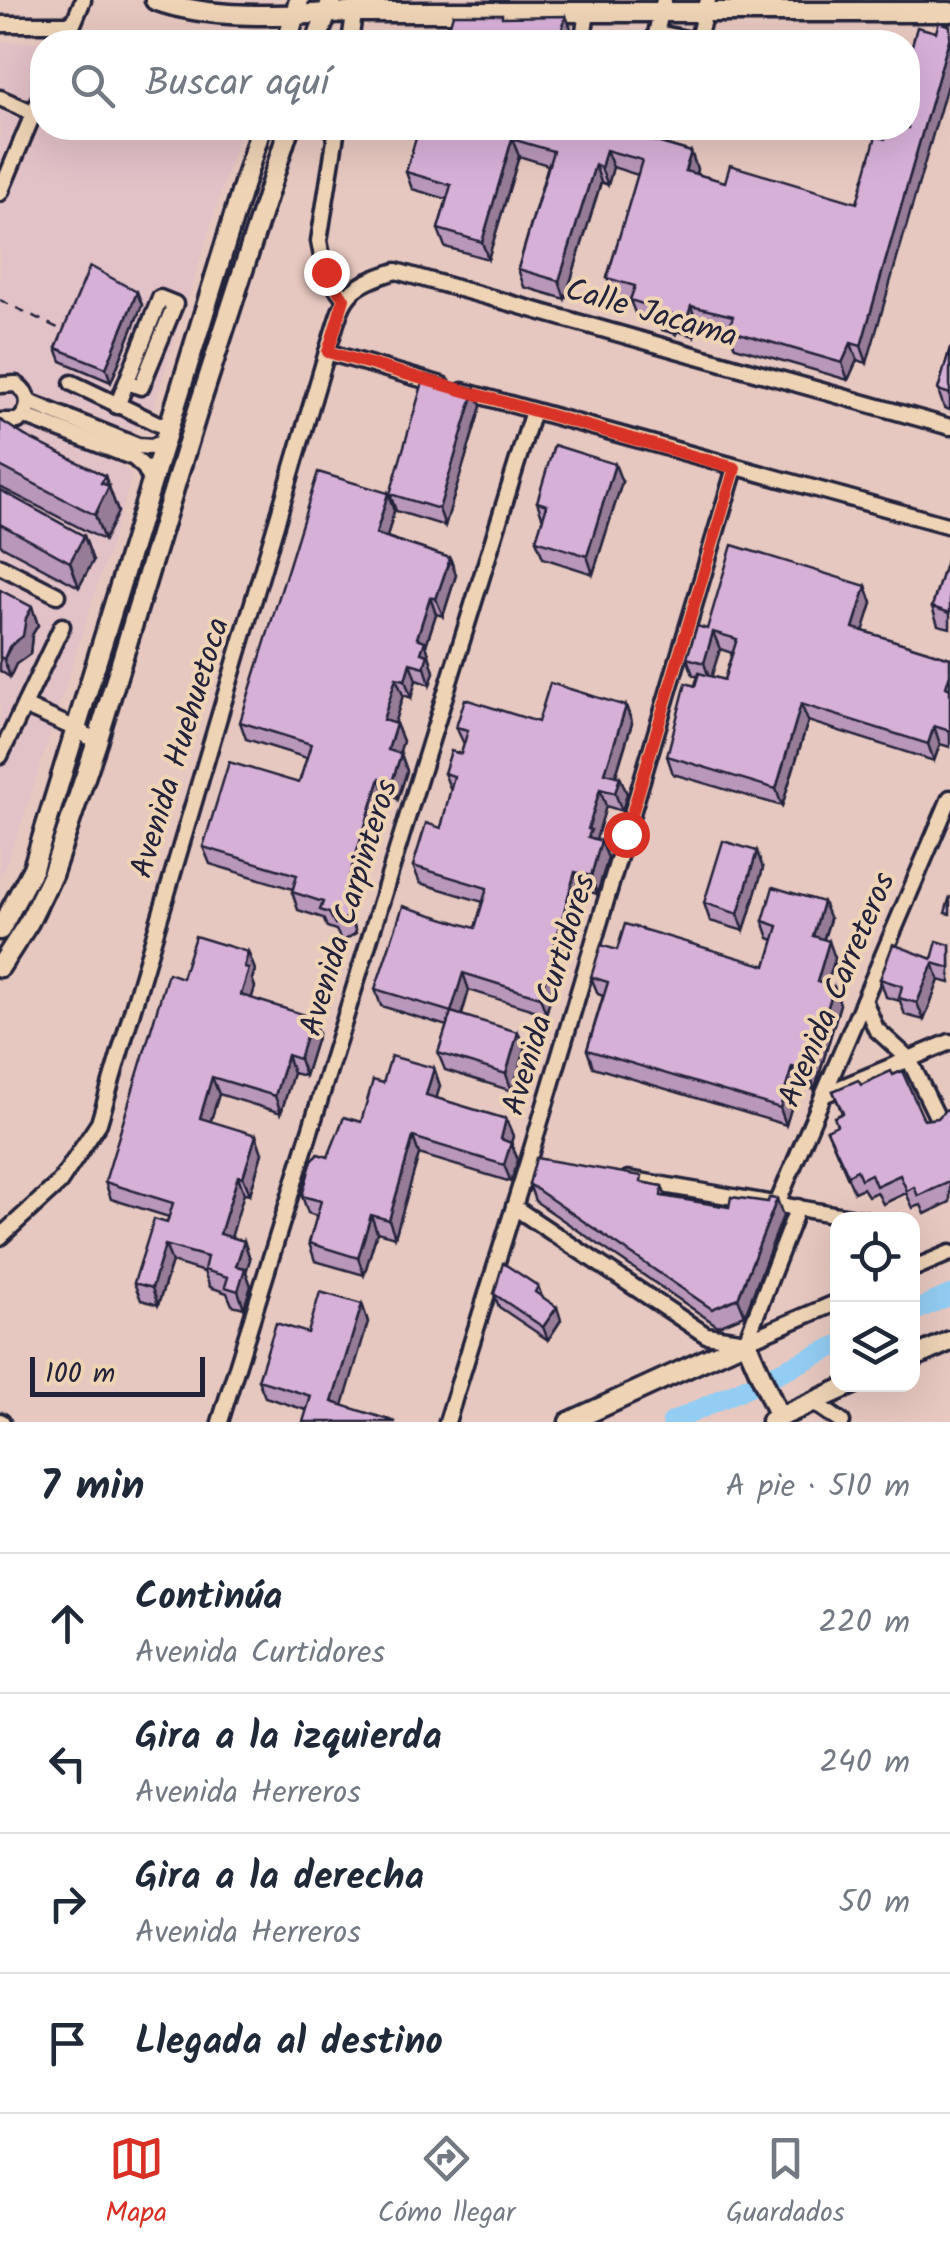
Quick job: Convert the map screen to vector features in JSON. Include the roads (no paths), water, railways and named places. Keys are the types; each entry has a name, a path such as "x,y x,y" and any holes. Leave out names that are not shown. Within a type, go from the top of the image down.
{"main road":[{"path":"155,0 176,8 356,6 586,14 659,22 706,7 950,12"},
{"path":"0,930 33,868 257,140"},
{"path":"0,967 52,875 285,140"},
{"path":"176,406 196,413"},
{"path":"920,1354 950,1341"},
{"path":"570,1422 747,1345 774,1415 835,1392"}],"street":[{"path":"0,24 73,24 83,0"},
{"path":"584,30 586,14"},
{"path":"0,98 30,111"},
{"path":"0,193 30,122"},
{"path":"335,140 319,241 326,272 344,299"},
{"name":"Calle Jacama","path":"344,299 364,280 396,271 950,427"},
{"path":"117,406 126,382 160,298 175,304 142,386 126,382"},
{"name":"Avenida Huehuetoca","path":"0,1237 59,1182 99,1123 344,299"},
{"path":"328,352 950,526"},
{"path":"72,383 167,435"},
{"path":"0,384 23,388 26,409"},
{"path":"26,409 117,444 145,447 167,435"},
{"path":"0,421 11,423 26,409"},
{"name":"Avenida Carpinteros","path":"220,1422 533,411"},
{"path":"117,444 140,463 152,482"},
{"name":"Avenida Curtidores","path":"447,1422 735,468"},
{"path":"0,566 56,595"},
{"path":"0,756 62,626"},
{"path":"24,706 97,742"},
{"name":"Avenida Carreteros","path":"777,1204 950,798"},
{"path":"864,1000 876,1028 910,1059 941,1126"},
{"path":"823,1095 950,1042"},
{"path":"528,1162 548,1166"},
{"path":"605,1175 830,1213"},
{"path":"514,1207 706,1335 747,1345 830,1306"},
{"path":"747,1345 798,1208"},
{"path":"920,1266 950,1253"},
{"path":"813,1402 842,1422"}],"waterway":[{"path":"920,1308 950,1295"},
{"path":"672,1422 830,1349"}]}
